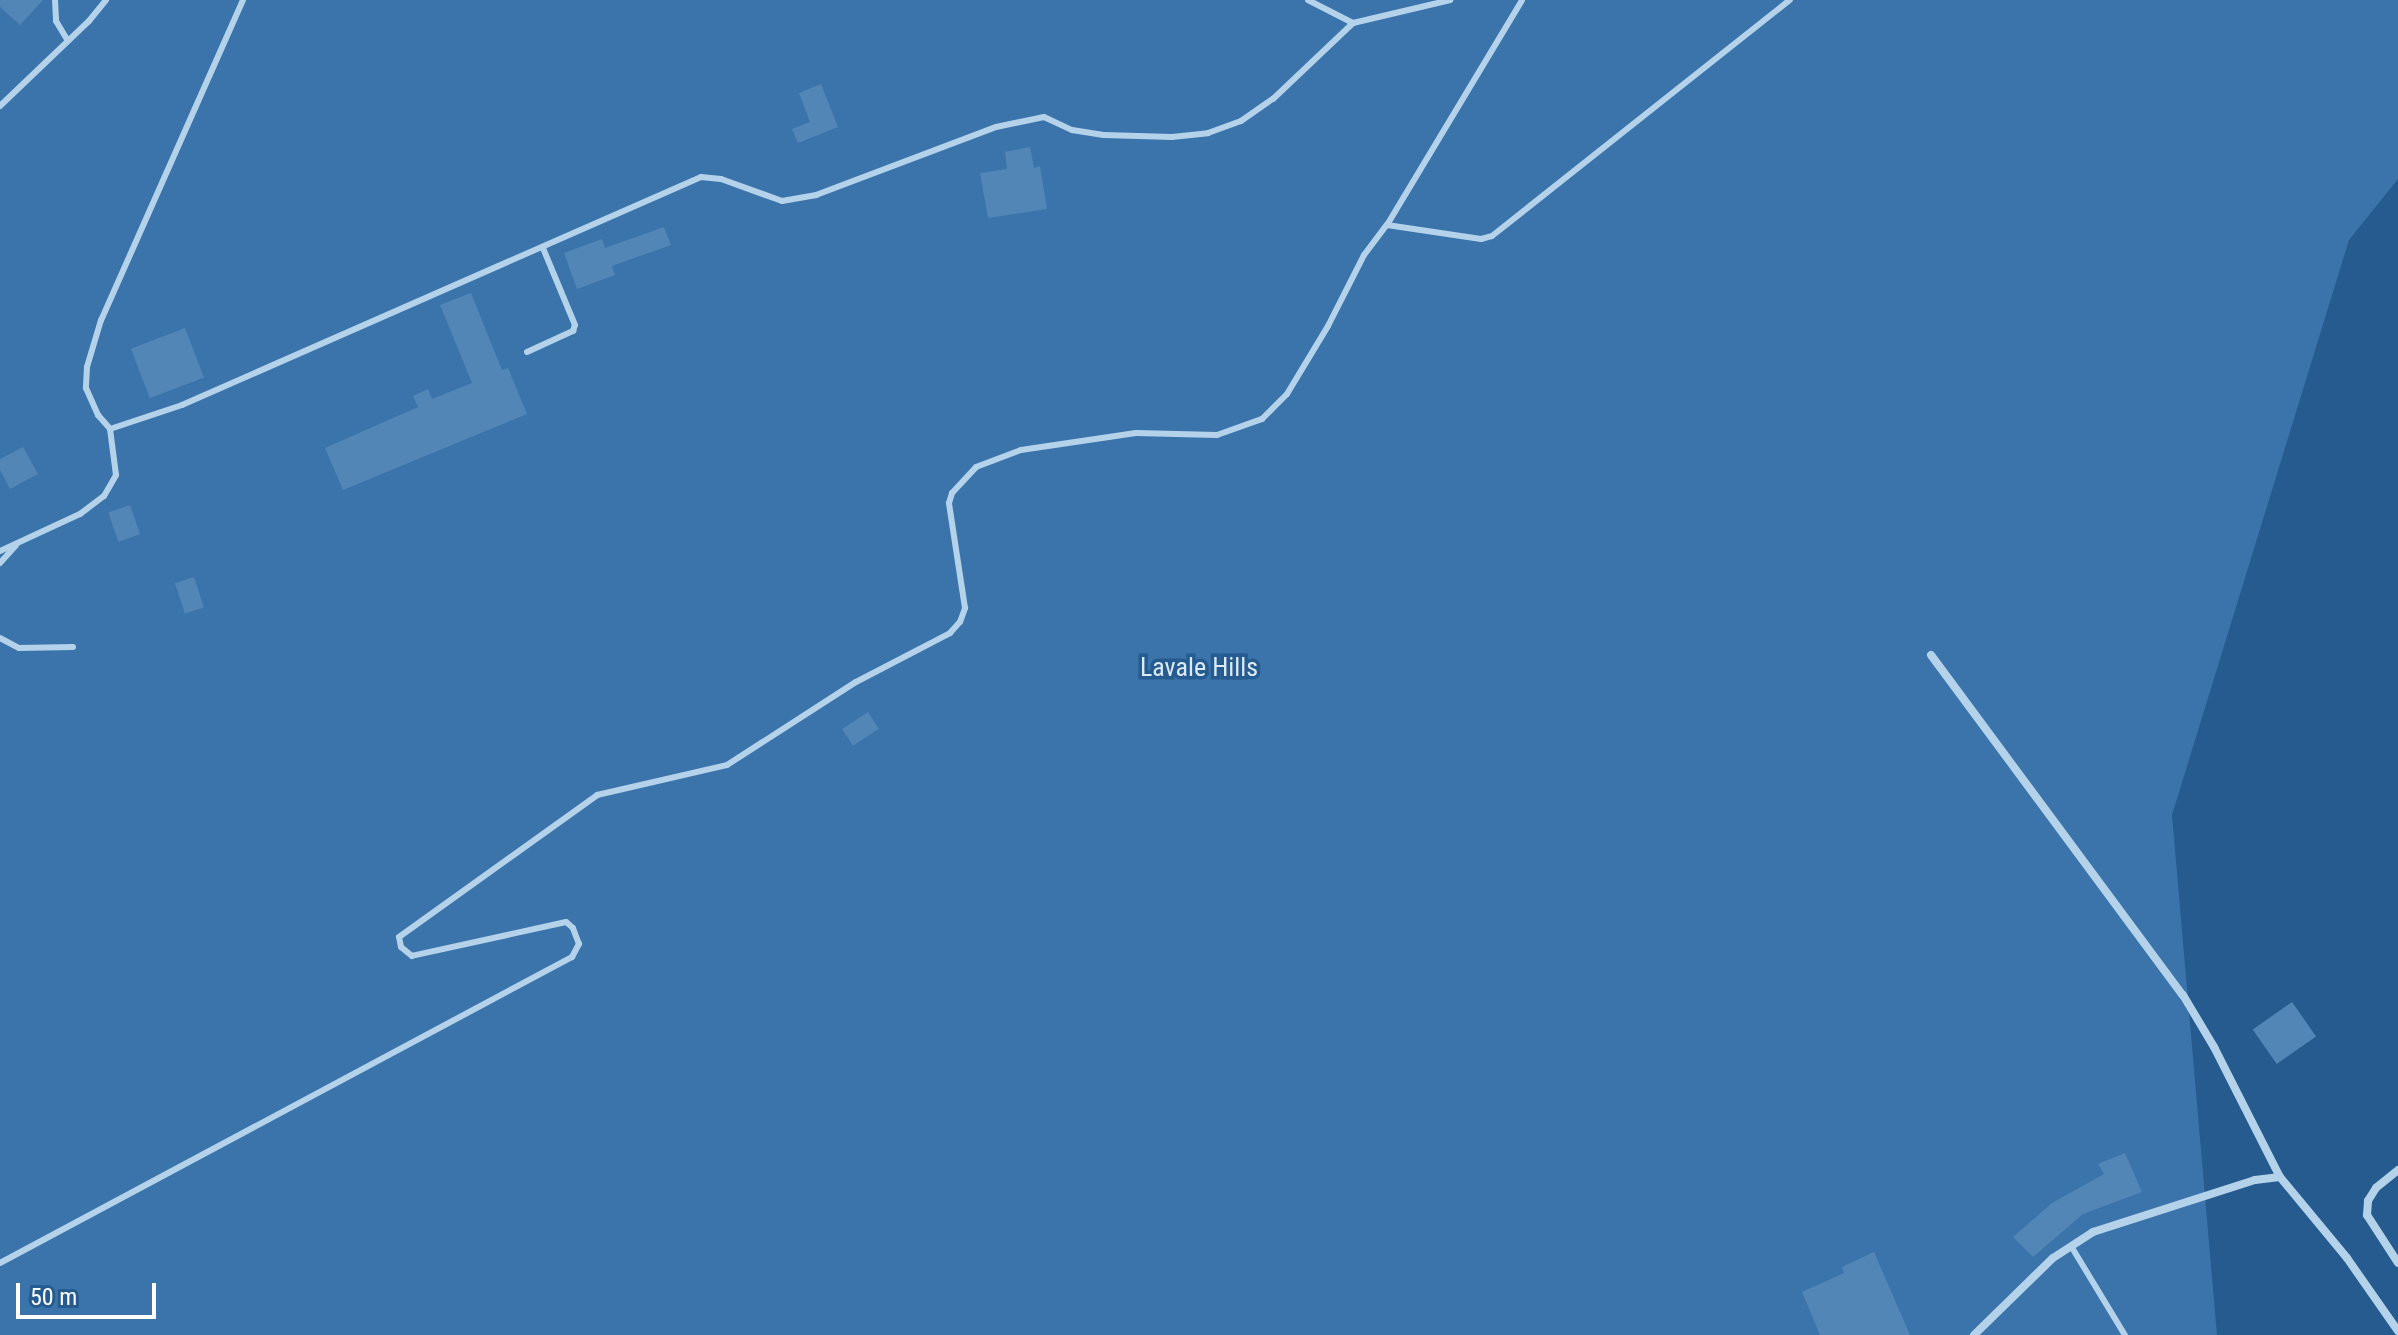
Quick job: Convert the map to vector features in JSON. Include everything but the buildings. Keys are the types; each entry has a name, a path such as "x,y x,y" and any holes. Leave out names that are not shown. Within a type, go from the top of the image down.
{"street":[{"path":"1931,655 2183,995 2214,1047 2280,1177 2347,1258 2398,1331"},
{"path":"2398,1170 2376,1188 2368,1201 2367,1215 2398,1263"},
{"path":"1974,1335 2013,1294 2071,1246 2093,1232 2255,1180 2280,1177"}],"lane":[{"path":"55,0 56,21 68,41"},
{"path":"0,106 106,0"},
{"path":"0,551 80,514 112,486 116,466 110,429 98,415 86,388 87,367 101,320 243,0"},
{"path":"1308,0 1353,23"},
{"path":"110,429 182,405 701,177 721,179 782,201 798,199 996,127 1044,117 1072,130 1104,135 1172,137 1208,133 1241,121 1273,99 1353,23 1450,0"},
{"path":"0,1263 572,957 579,944 573,928 566,922 412,956 401,947 399,937 597,795 727,765 856,682 950,633 960,622 965,608 949,503 952,493 976,467 1021,450 1136,433 1217,435 1262,419 1287,394 1328,326 1364,255 1387,225 1522,0"},
{"path":"1387,225 1481,239 1492,236 1790,0"},
{"path":"527,352 573,331 575,325 543,248"},
{"path":"0,563 19,542"},
{"path":"0,638 19,648 73,647"},
{"path":"2071,1246 2125,1335"}],"green space":[{"name":"Lavale Hills","path":"0,0 2398,0 2398,179 2349,240 2172,815 2217,1335 0,1335"}]}
